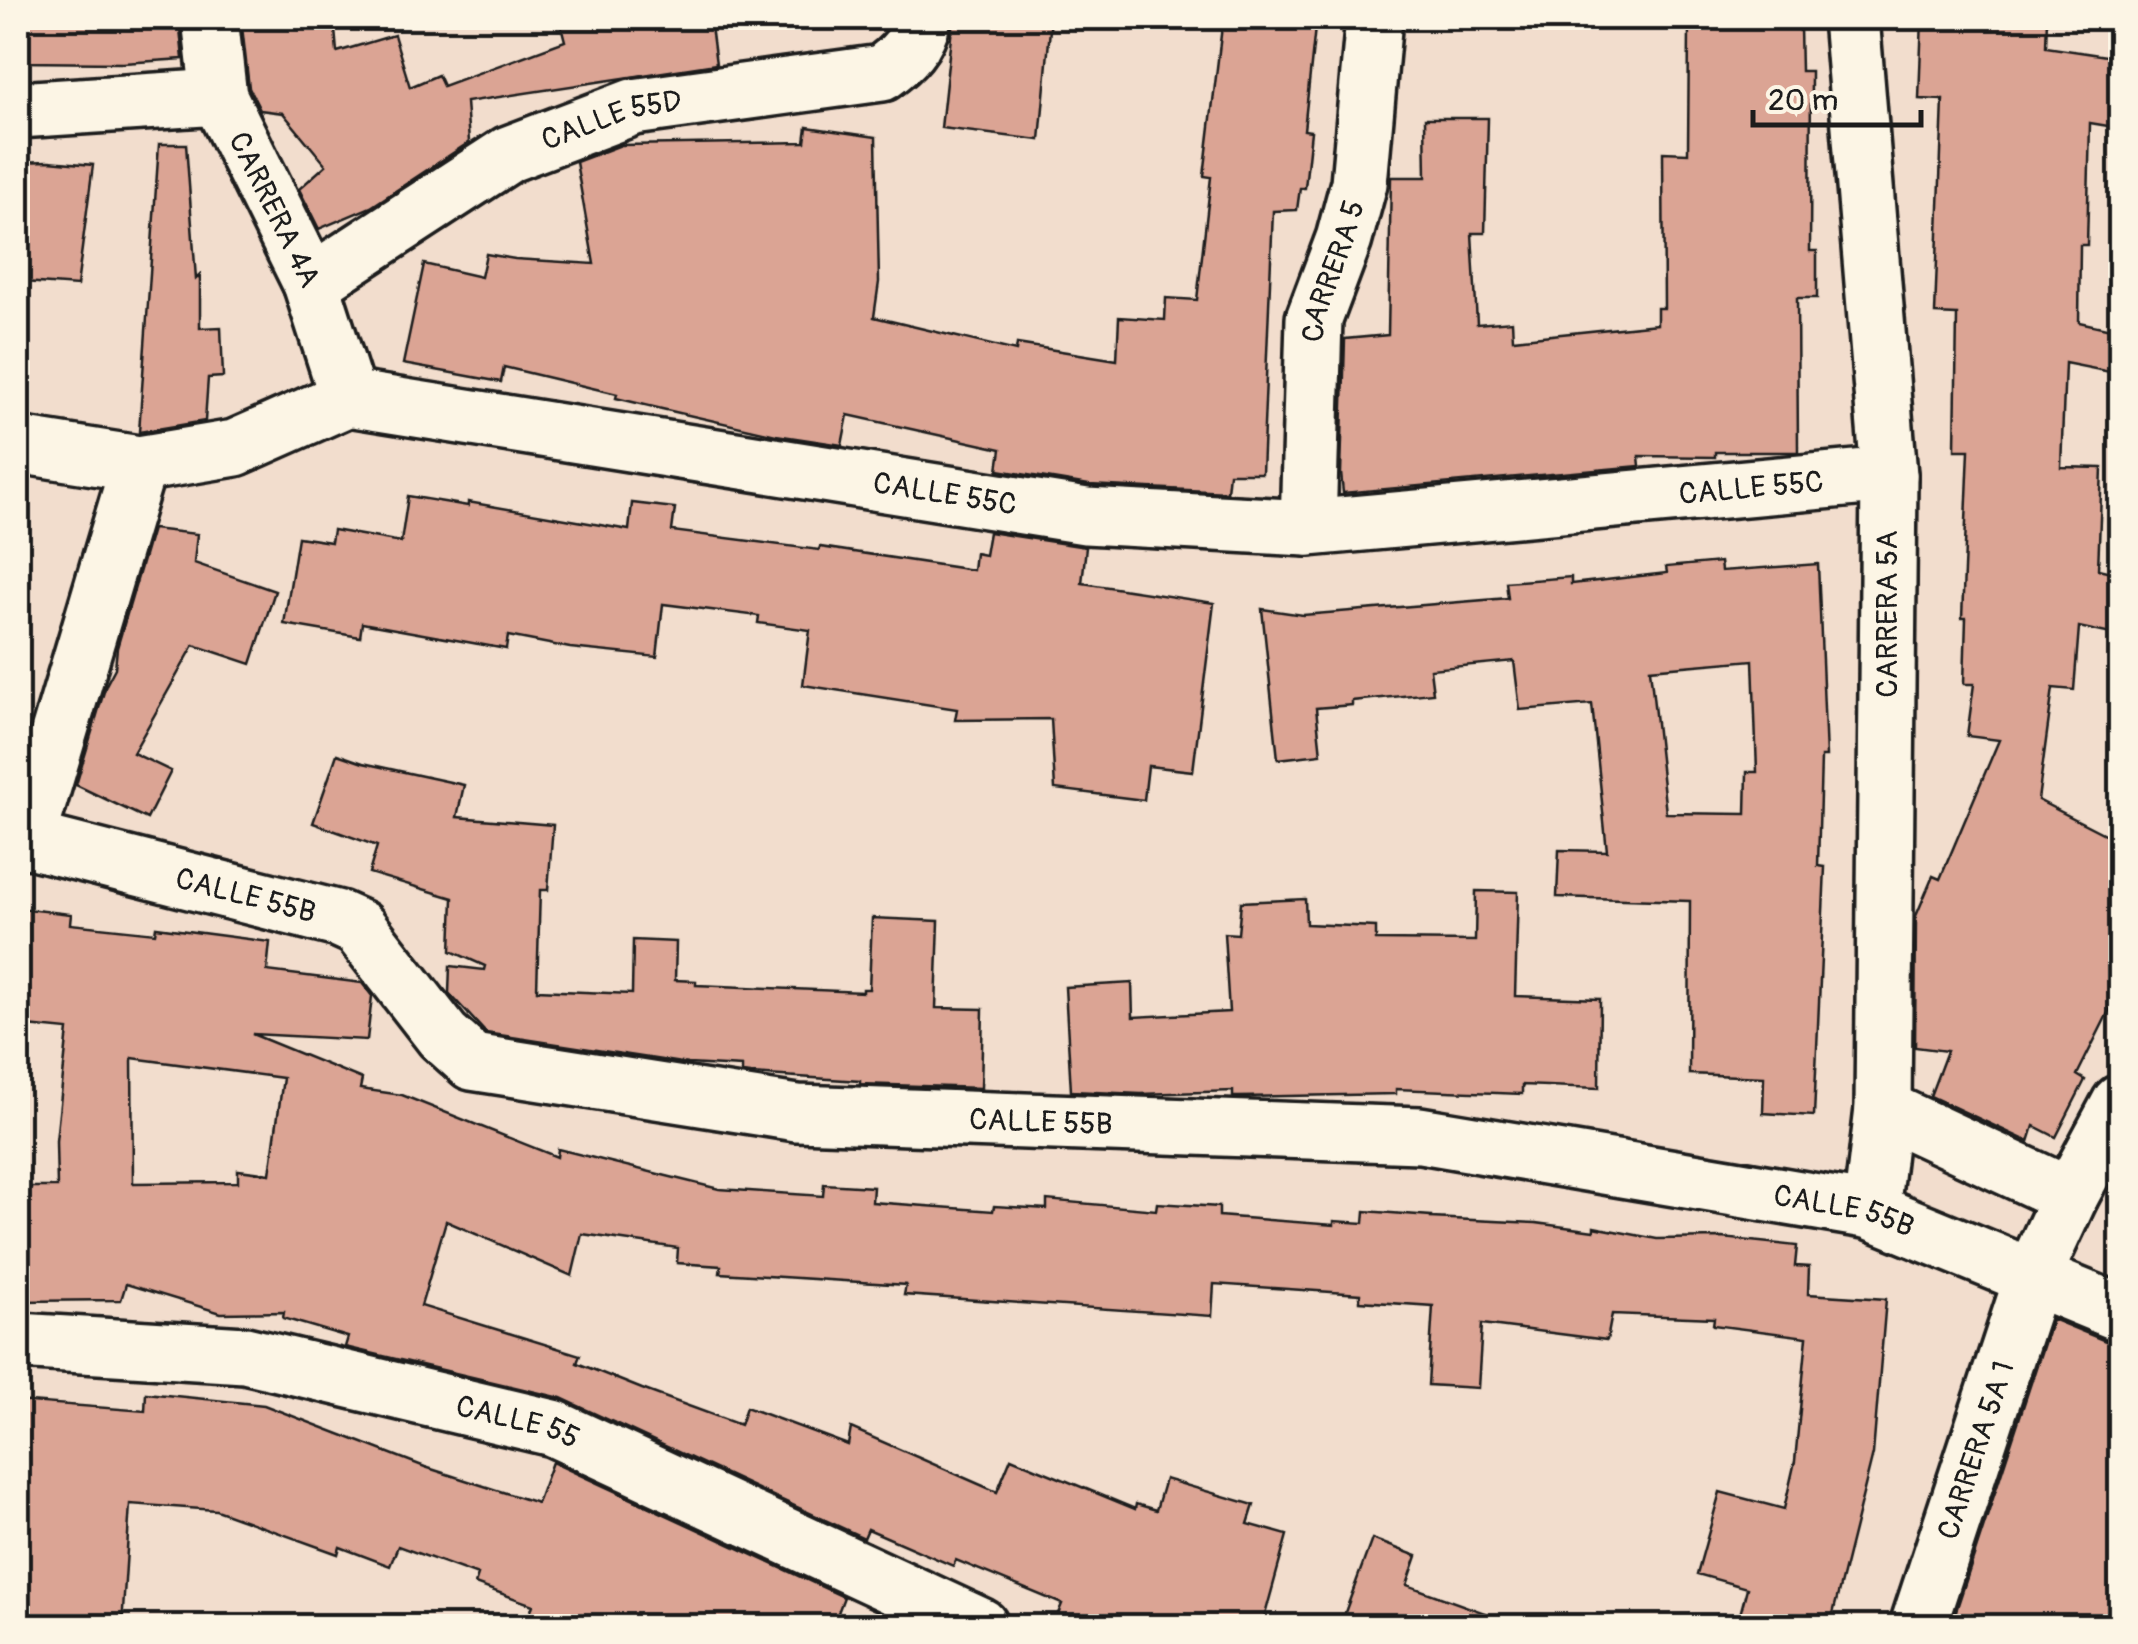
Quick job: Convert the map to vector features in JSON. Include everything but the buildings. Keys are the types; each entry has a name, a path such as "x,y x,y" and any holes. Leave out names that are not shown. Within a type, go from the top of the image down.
{"street":[{"name":"CARRERA 4A","path":"210,18 219,97 311,283 348,398"},
{"name":"CALLE 55D","path":"311,283 509,154 632,107 882,73 901,60 920,33 923,18"},
{"name":"CARRERA 5","path":"1308,528 1314,319 1344,239 1358,182 1374,18"},
{"name":"CARRERA 5A","path":"1851,18 1888,475 1883,1109 1871,1211"},
{"path":"18,110 219,97"},
{"path":"18,445 140,464 234,448 348,398"},
{"name":"CALLE 55C","path":"348,398 1086,516 1308,528 1888,475"},
{"path":"23,837 140,464"},
{"name":"CALLE 55B","path":"23,837 338,919 359,928 442,1036 472,1062 798,1112 1420,1135 1871,1211 2120,1313"},
{"name":"CARRERA 5A 1","path":"1918,1626 2033,1276 2120,1103"},
{"path":"1883,1109 2070,1196"},
{"name":"CALLE 55","path":"18,1341 245,1355 553,1428 980,1626"}]}
